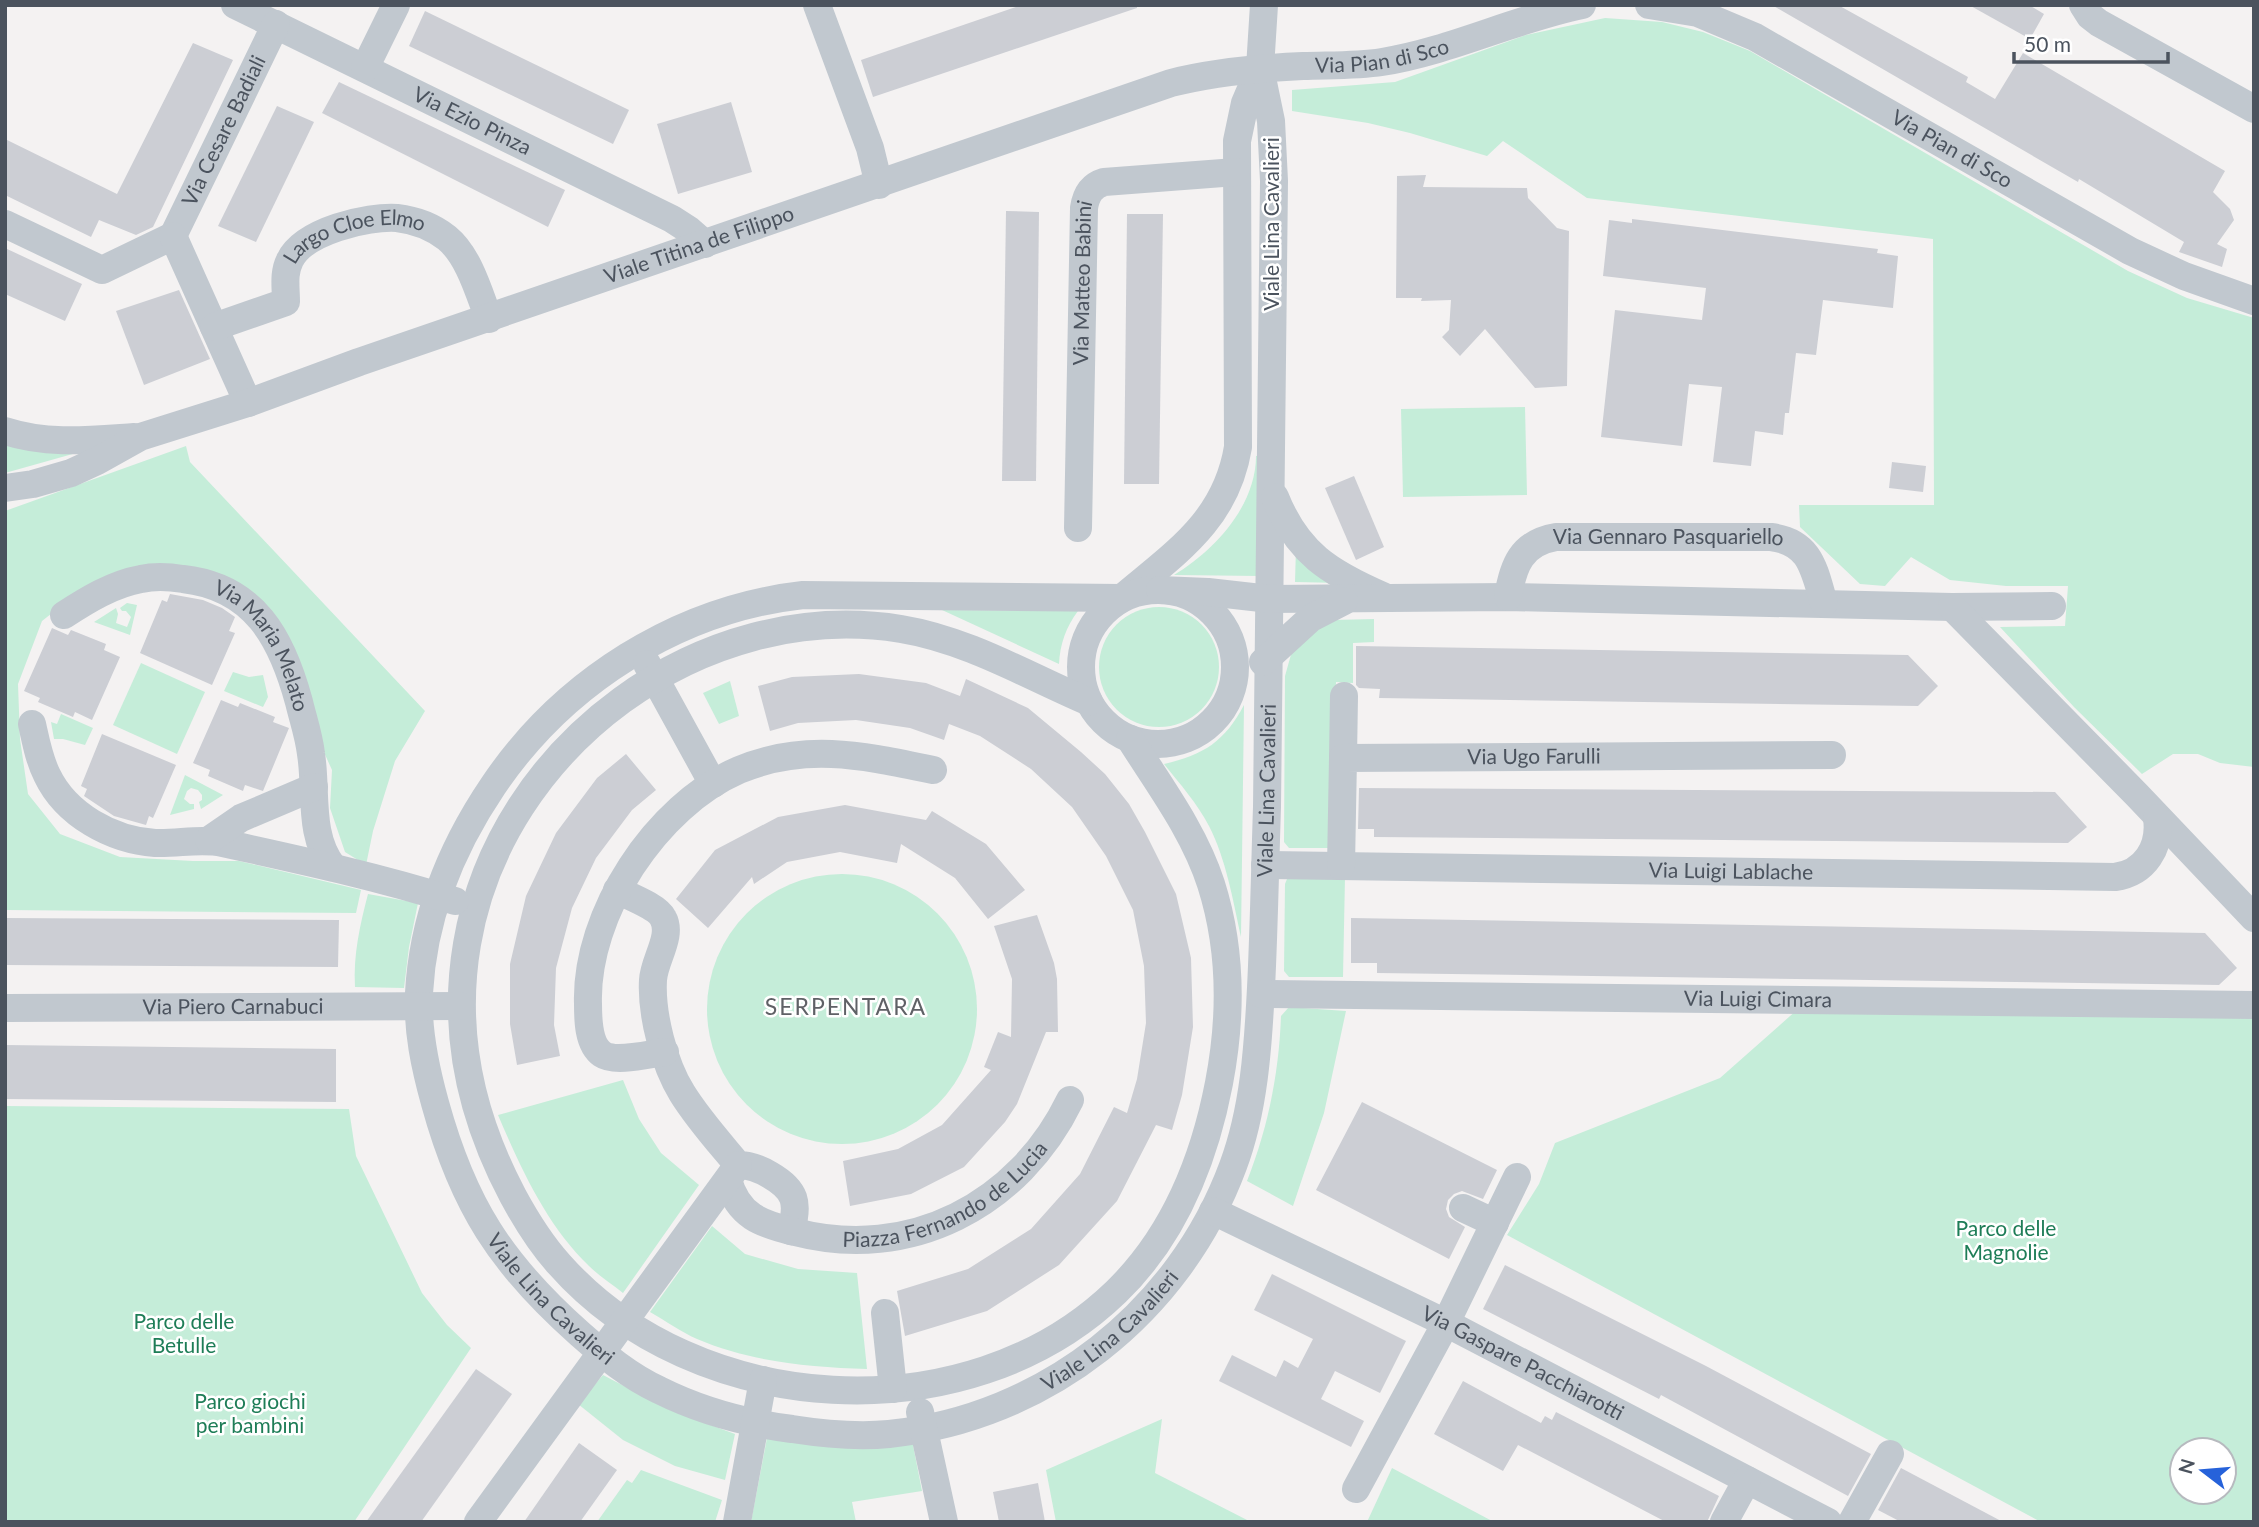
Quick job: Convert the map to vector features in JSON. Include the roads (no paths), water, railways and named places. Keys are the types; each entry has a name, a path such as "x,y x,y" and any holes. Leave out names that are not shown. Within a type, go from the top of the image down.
{"street":[{"path":"365,68 396,5"},
{"path":"817,5 870,148 879,185"},
{"path":"1260,68 1264,5"},
{"name":"Via Pian di Sco","path":"1260,68 1364,64 1392,60 1422,54 1521,21 1582,5"},
{"name":"Via Pian di Sco","path":"1649,5 1697,9 1755,37 2130,251 2184,276 2254,301"},
{"path":"2083,5 2099,23 2254,109"},
{"name":"Via Ezio Pinza","path":"244,7 672,219 705,244"},
{"name":"Via Cesare Badiali","path":"173,236 276,24"},
{"name":"Viale Titina de Filippo","path":"5,488 41,482 71,473 140,437 1171,83 1260,68"},
{"name":"Viale Lina Cavalieri","path":"1260,68 1270,112 1273,143 1270,656 1261,994 1254,1076 1243,1130 1233,1166 1213,1210 1170,1279 1111,1341 1064,1375 988,1412 947,1424 894,1434 818,1433 755,1423 705,1409 657,1390 626,1372 558,1316 514,1269 491,1238 473,1206 445,1136 433,1096 425,1062 418,1006 425,944 437,895 471,822 496,782 542,723 576,692 613,666 681,629 734,608 770,599 803,595 1122,598 1178,553 1205,525 1226,490 1236,461 1239,436 1237,141 1240,118 1260,68"},
{"name":"Via Matteo Babini","path":"1078,528 1084,208 1087,195 1093,187 1104,182 1236,172"},
{"name":"Largo Cloe Elmo","path":"214,327 286,302 285,275 288,262 296,250 308,240 354,224 391,218 424,225 442,234 452,243 463,258 489,319"},
{"path":"5,223 102,270 173,236 248,402"},
{"name":"Viale Titina de Filippo","path":"5,431 53,441 140,437"},
{"path":"1271,489 1290,530 1315,558 1360,586 1385,597"},
{"name":"Via Gennaro Pasquariello","path":"1508,597 1521,556 1531,546 1545,539 1771,537 1790,541 1803,550 1816,575 1824,603"},
{"name":"Via Maria Melato","path":"64,615 111,589 132,581 155,578 204,583 242,601 270,630 284,654 308,735 319,841 324,855 333,867"},
{"path":"1160,590 1174,591 1201,603 1222,623 1235,657 1235,679 1231,693 1215,719 1190,738 1145,744 1130,739 1106,724 1089,702 1081,673 1085,643 1099,617 1122,598 1147,591 1160,590 1208,592 1270,599 1508,597 1952,607 2052,606"},
{"path":"1231,693 1311,618 1349,599"},
{"path":"1952,607 2254,918"},
{"name":"Viale Lina Cavalieri","path":"1089,702 970,649 931,636 904,629 850,624 791,628 756,636 703,654 654,679 614,705 582,731 538,779 504,835 474,907 464,958 460,1006 466,1065 485,1133 507,1185 534,1231 564,1270 625,1321 685,1354 763,1380 826,1389 904,1388 956,1380 996,1367 1030,1353 1068,1331 1114,1294 1151,1252 1182,1200 1205,1141 1228,1025 1229,984 1224,937 1208,874 1187,830 1130,739"},
{"path":"639,650 713,785"},
{"path":"1341,866 1344,696"},
{"path":"32,724 42,765 59,794 85,818 116,834 140,841 176,843 209,840 333,867 474,907"},
{"path":"665,1052 623,1058 606,1056 597,1049 591,1033 587,997 591,959 602,923 617,890 659,831 685,806 713,785 741,769 771,759 802,754 853,755 933,770"},
{"name":"Via Ugo Farulli","path":"1343,758 1832,755"},
{"path":"209,840 241,818 314,787"},
{"name":"Via Luigi Lablache","path":"1265,865 2115,877 2130,874 2147,860 2157,839 2157,818"},
{"name":"Piazza Fernando de Lucia","path":"617,890 654,909 664,918 666,932 654,968 653,980 656,1016 665,1052 680,1091 733,1173 734,1198 743,1210 760,1221 833,1240 878,1239 918,1232 962,1215 993,1195 1024,1167 1054,1130 1070,1100"},
{"name":"Via Luigi Cimara","path":"1261,994 2254,1005"},
{"name":"Via Piero Carnabuci","path":"5,1007 460,1006"},
{"path":"478,1522 733,1173 760,1169 784,1183 791,1191 795,1211 791,1231"},
{"path":"1356,1489 1446,1323 1517,1177"},
{"path":"1463,1208 1495,1223"},
{"name":"Via Gaspare Pacchiarotti","path":"1213,1210 1446,1323 1828,1522"},
{"path":"1151,1252 1170,1279"},
{"path":"885,1313 904,1388 924,1428 944,1522"},
{"path":"737,1522 763,1380"},
{"path":"1852,1522 1889,1454"},
{"path":"1724,1522 1747,1480"}],"district":[{"name":"SERPENTARA","path":"846,1007"}],"park label":[{"name":"Parco delle Magnolie","path":"2006,1241"},
{"name":"Parco delle Betulle","path":"184,1334"},
{"name":"Parco giochi per bambini","path":"250,1414"}]}
